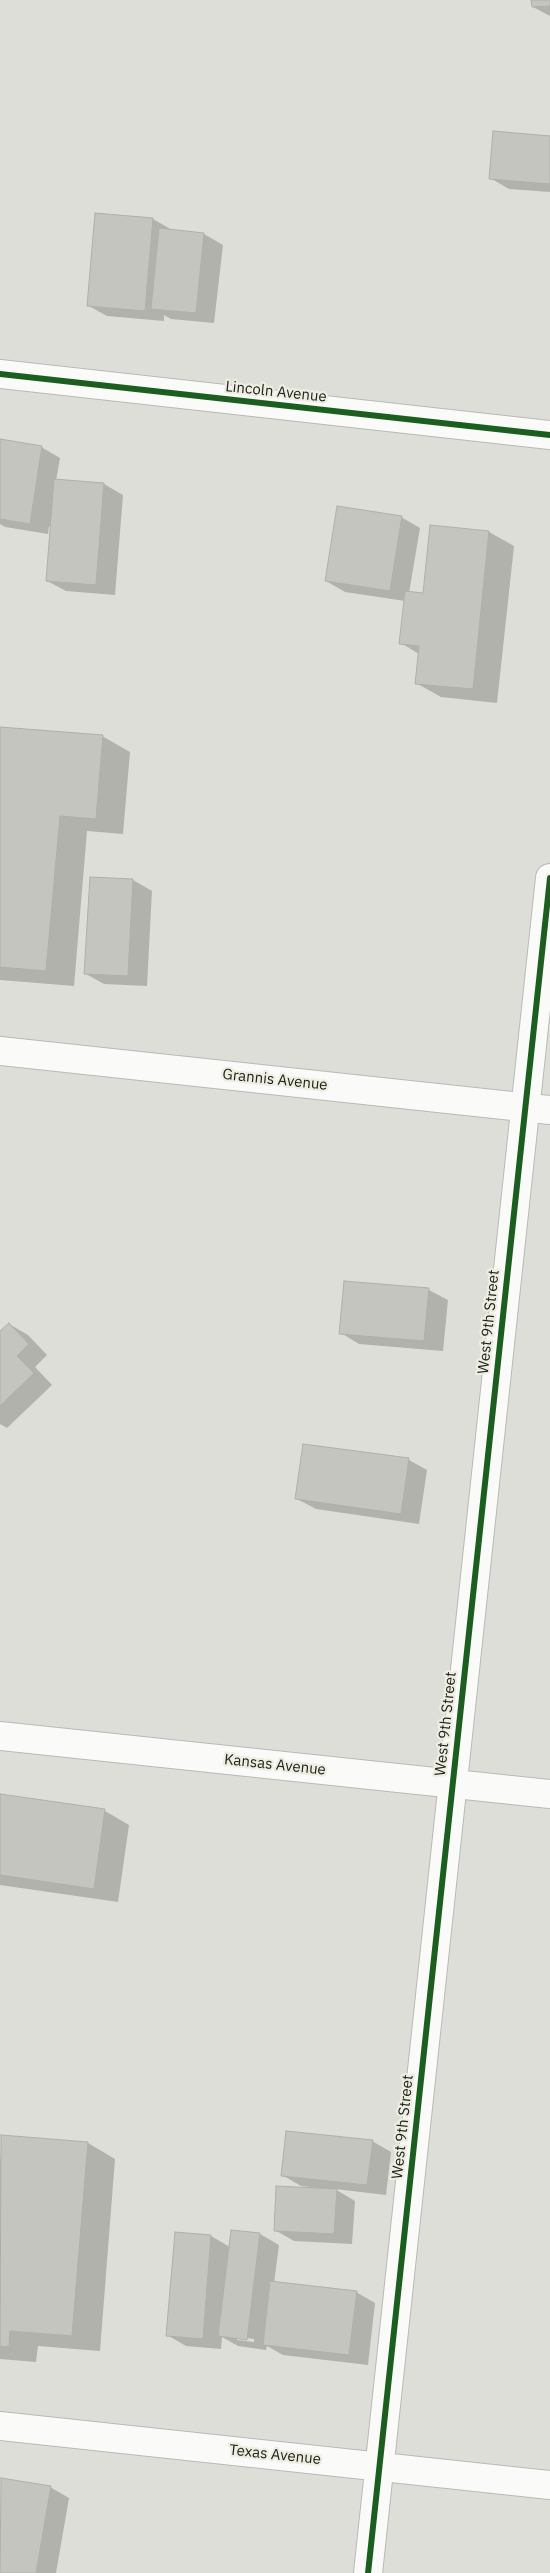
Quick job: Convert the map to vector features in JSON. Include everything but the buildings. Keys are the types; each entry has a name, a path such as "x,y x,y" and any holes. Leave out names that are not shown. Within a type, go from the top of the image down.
{"street":[{"name":"Lincoln Avenue","path":"0,374 550,435"},
{"name":"West 9th Street","path":"368,2573 452,1784 537,1108 550,878"},
{"name":"Grannis Avenue","path":"0,1051 537,1108"},
{"name":"Kansas Avenue","path":"0,1736 550,1794"},
{"name":"Texas Avenue","path":"0,2426 550,2485"}],"cycle path":[{"path":"0,374 550,435"},
{"path":"368,2573 550,878"}]}
